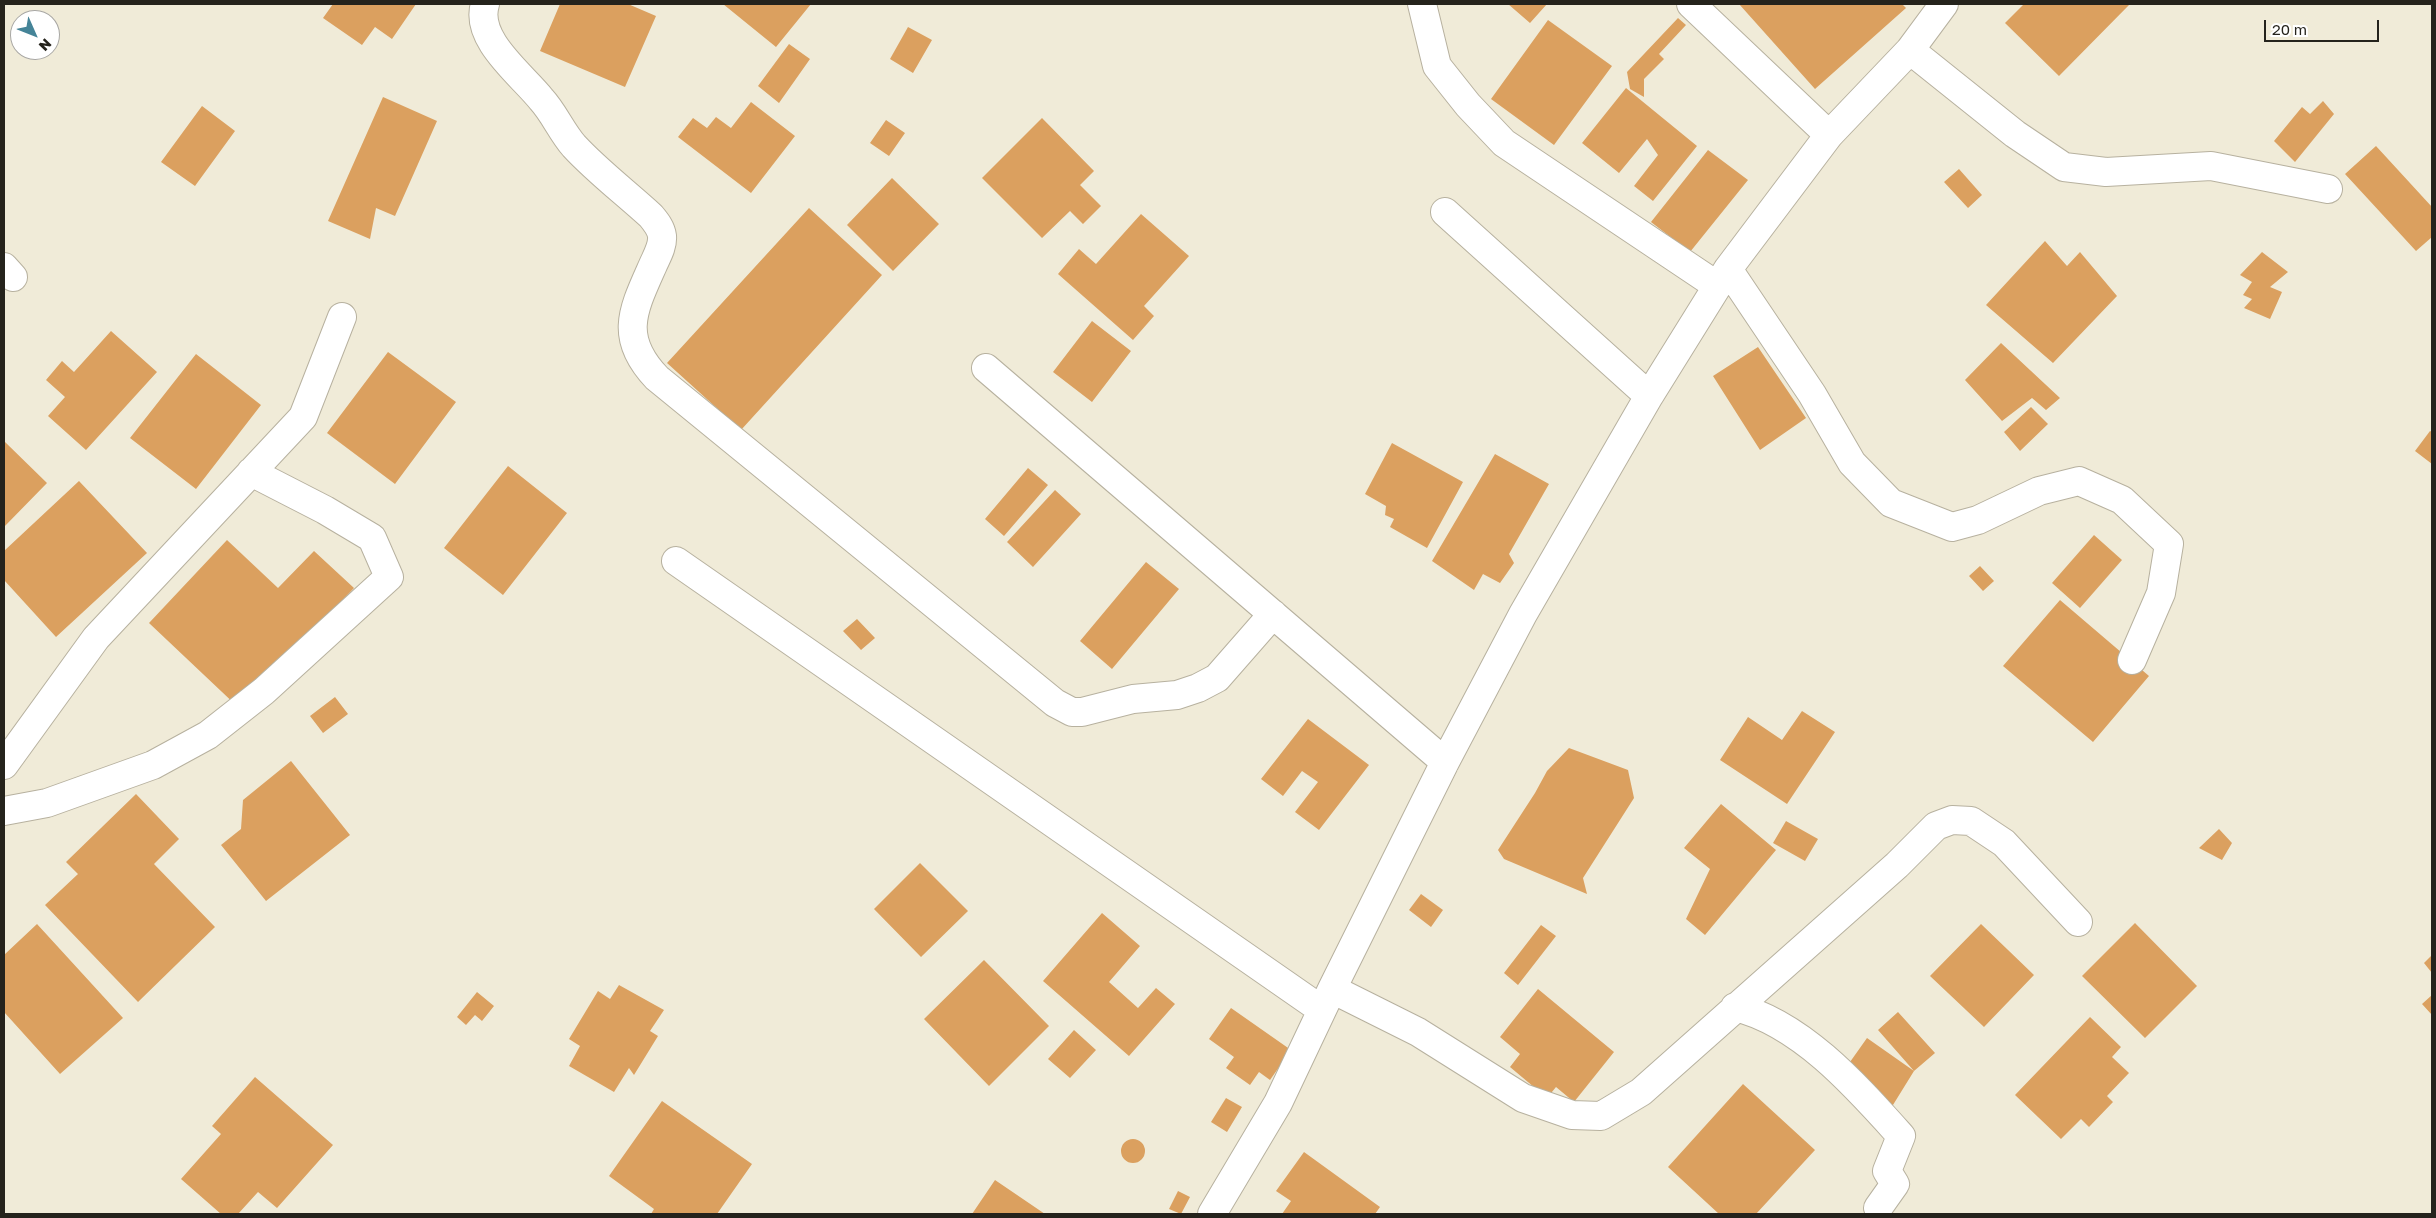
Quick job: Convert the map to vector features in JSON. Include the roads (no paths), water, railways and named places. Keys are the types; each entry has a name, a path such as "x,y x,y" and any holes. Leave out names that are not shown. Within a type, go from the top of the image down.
{"street":[{"path":"485,4 483,18 486,32 493,45 543,101 559,127 576,147 651,216 659,226 662,236 660,248 633,315 635,342 645,365 672,390 1055,703 1072,712 1082,712 1133,699 1178,695 1198,688 1217,678 1273,614"},
{"path":"1422,4 1437,66 1468,105 1504,143 1722,277 1812,394 1852,464 1891,503 1952,527 1978,520 2039,491 2079,481 2122,500 2169,544 2161,594 2132,660"},
{"path":"1691,4 1829,135"},
{"path":"1212,1214 1278,1103 1327,999 1445,762 1523,614 1649,396 1722,277 1829,135 1910,50 1944,4"},
{"path":"1910,50 2015,134 2064,168 2106,172 2211,166 2328,189"},
{"path":"1445,212 1649,396"},
{"path":"4,765 96,638 303,417 342,317"},
{"path":"986,368 1445,762"},
{"path":"4,810 47,803 153,764 208,735 264,691 389,577 372,538 325,510 251,472"},
{"path":"676,561 1327,999 1418,1032 1523,1098 1572,1115 1601,1116 1641,1092 1897,864 1936,826 1952,820 1971,821 2004,844 2078,922"},
{"path":"1735,1007 1755,1012 1809,1044 1868,1099 1901,1136 1887,1171 1896,1184 1878,1208"}]}
